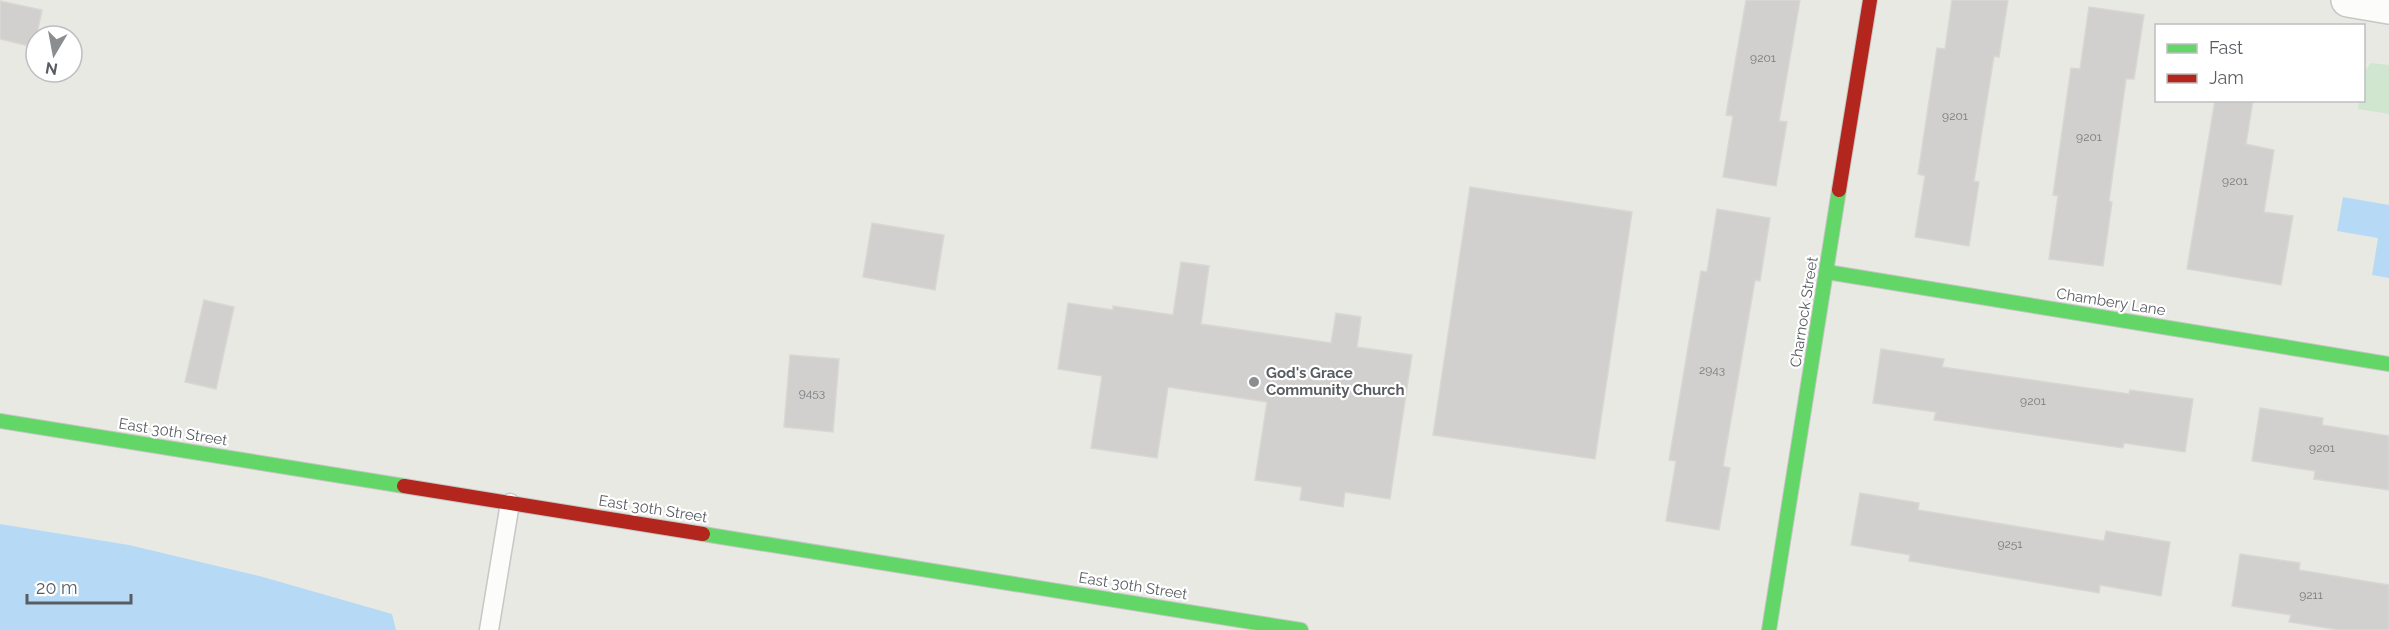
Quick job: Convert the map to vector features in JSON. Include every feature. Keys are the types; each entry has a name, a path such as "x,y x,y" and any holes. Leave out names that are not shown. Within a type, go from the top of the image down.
{"main road":[{"name":"Charnock Street","path":"1769,630 1870,0"},
{"name":"Chambery Lane","path":"1827,273 2389,364"},
{"name":"East 30th Street","path":"0,421 1301,630"}],"street":[{"path":"2348,0 2389,6"}],"lane":[{"path":"489,630 510,503"}],"green space":[{"path":"2371,63 2389,65 2389,114 2358,109 2359,102 2365,102 2365,71"}],"water":[{"path":"2343,197 2389,205 2389,278 2372,275 2378,238 2337,231"},
{"path":"0,524 129,545 263,577 392,614 396,630 0,630"}],"building":[{"path":"1746,0 1800,0 1779,121 1787,122 1776,186 1723,177 1733,116 1726,115"},
{"path":"1952,0 2008,0 1999,57 1994,56 1974,181 1979,182 1969,246 1915,237 1925,176 1918,174 1937,48 1945,49"},
{"path":"0,1 42,10 39,24 24,24 24,45 0,39"},
{"path":"2089,7 2144,15 2134,79 2126,79 2109,201 2112,202 2103,266 2049,259 2058,196 2053,195 2071,68 2080,69"},
{"path":"2215,102 2253,102 2246,144 2274,150 2264,212 2293,216 2281,285 2187,269"},
{"path":"1470,187 1632,212 1595,459 1433,435"},
{"path":"1717,209 1770,218 1760,281 1755,280 1723,466 1730,468 1719,530 1666,521 1676,461 1669,460 1701,271 1707,272"},
{"path":"872,223 944,235 935,290 863,277"},
{"name":"God's Grace Community Church","path":"1181,262 1209,266 1201,324 1331,343 1336,313 1361,317 1357,347 1412,355 1390,499 1345,492 1343,507 1300,500 1302,487 1255,480 1267,402 1168,387 1157,458 1091,448 1102,376 1058,369 1068,303 1113,310 1113,306 1173,315"},
{"path":"204,300 234,307 216,389 185,382"},
{"path":"1881,349 1944,359 1942,367 2129,394 2130,390 2193,399 2185,452 2124,443 2123,448 1934,420 1936,412 1873,403"},
{"path":"790,355 839,359 833,432 784,427"},
{"path":"2260,408 2323,418 2322,425 2389,436 2389,490 2314,479 2315,471 2252,461"},
{"path":"1860,493 1919,503 1918,510 2104,541 2106,531 2170,542 2161,596 2100,585 2099,593 1909,561 1910,555 1851,545"},
{"path":"2240,554 2300,563 2299,570 2389,585 2389,630 2339,630 2289,622 2291,615 2232,606"}],"traffic: fast":[{"path":"1769,630 1839,190"},
{"path":"1827,272 2389,364"},
{"path":"0,421 404,486"},
{"path":"703,534 1301,630"}],"traffic: jam":[{"path":"1839,190 1870,0"},
{"path":"404,486 703,534"}],"place":[{"name":"God's Grace Community Church","path":"1254,382"}]}
